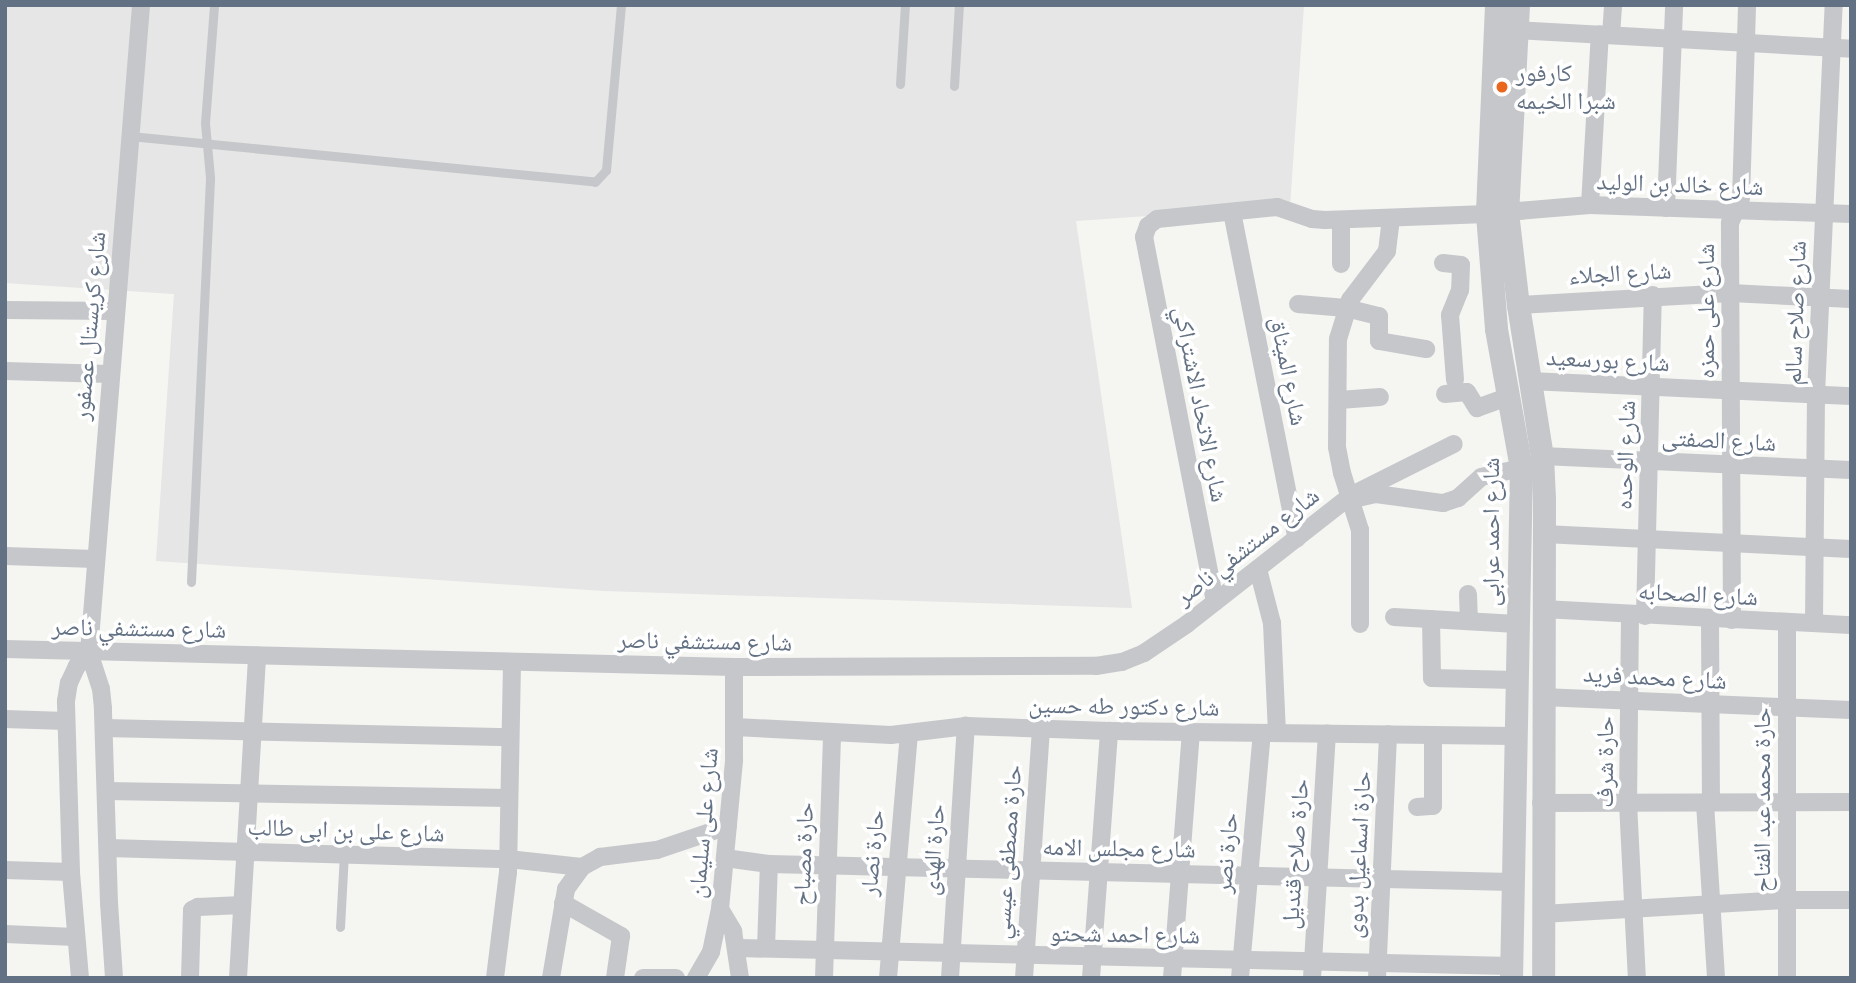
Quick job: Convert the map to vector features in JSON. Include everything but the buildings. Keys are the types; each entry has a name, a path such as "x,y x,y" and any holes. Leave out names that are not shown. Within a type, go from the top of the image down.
{"street":[{"name":"شارع كريستال عصفور","path":"114,978 104,728 100,688 89,652 114,311 141,5"},
{"name":"شارع احمد عرابى","path":"1496,5 1497,213 1518,304 1542,456 1543,978"},
{"name":"شارع احمد عرابى","path":"1511,972 1521,468 1491,284 1518,5"},
{"path":"1590,205 1605,35 1613,5"},
{"path":"1666,208 1674,5"},
{"name":"شارع على حمزه","path":"1731,620 1730,223 1741,198 1747,5"},
{"name":"شارع صلاح سالم","path":"1814,624 1816,394 1835,5"},
{"path":"1516,30 1851,49"},
{"name":"شارع خالد بن الوليد","path":"1157,219 1277,207 1312,219 1341,220 1497,213 1590,205 1851,214"},
{"name":"شارع الميثاق","path":"1232,212 1297,539"},
{"name":"شارع الاتحاد الاشتراكي","path":"1157,219 1147,226 1144,237 1215,603"},
{"path":"1360,624 1360,530 1337,447 1338,339 1346,308 1354,292 1381,261 1390,240 1391,219"},
{"path":"1341,220 1341,264"},
{"path":"1443,263 1460,264 1461,285 1450,315 1450,387 1468,392 1477,408 1508,397"},
{"path":"1461,285 1491,284"},
{"name":"شارع الجلاء","path":"1518,304 1731,293 1851,299"},
{"name":"شارع الوحده","path":"1637,616 1647,539 1653,295"},
{"path":"1298,304 1346,308 1379,316 1380,341 1426,349"},
{"path":"5,310 114,311"},
{"path":"5,371 109,374"},
{"name":"شارع بورسعيد","path":"1530,381 1851,396"},
{"path":"1339,400 1380,397"},
{"name":"شارع مستشفي ناصر","path":"5,649 734,667 1096,666 1122,662 1144,653 1215,603 1351,498 1454,444"},
{"name":"شارع الصفتى","path":"1542,456 1851,470"},
{"path":"1351,498 1376,494 1443,503 1458,498 1481,477 1521,468"},
{"path":"1544,534 1851,549"},
{"path":"5,556 95,559"},
{"name":"حارة نصر","path":"1240,969 1249,876 1269,733 1272,622 1258,569"},
{"path":"1468,594 1469,621"},
{"name":"شارع الصحابه","path":"1543,609 1637,616 1851,625"},
{"name":"حارة شرف","path":"1637,616 1630,701 1628,803 1637,978"},
{"path":"1394,617 1517,624"},
{"path":"1432,619 1432,678 1516,680"},
{"path":"1710,619 1708,803 1716,978"},
{"name":"حارة محمد عبد الفتاح","path":"1787,622 1787,978"},
{"name":"شارع كريستال عصفور","path":"80,978 71,873 66,720 69,683 77,666 89,652"},
{"path":"238,978 257,656"},
{"path":"495,978 506,900 512,662"},
{"name":"شارع على سليمان","path":"696,978 711,952 720,909 729,826 735,727 734,667"},
{"name":"شارع محمد فريد","path":"1542,697 1851,710"},
{"path":"5,719 66,720"},
{"name":"شارع دكتور طه حسين","path":"735,727 909,734 966,726 1041,730 1514,736"},
{"name":"حارة الهدى","path":"950,978 966,726"},
{"path":"104,728 510,737"},
{"name":"حارة مصطفى عيسي","path":"1024,978 1041,730"},
{"path":"1091,978 1109,731"},
{"name":"حارة مصباح","path":"824,978 832,732"},
{"path":"1172,978 1191,732"},
{"name":"حارة صلاح قنديل","path":"1312,970 1327,733"},
{"name":"حارة نصار","path":"888,978 895,867 909,734"},
{"name":"حارة اسماعيل بدوى","path":"1377,971 1388,734"},
{"path":"1417,807 1433,806 1433,735"},
{"path":"106,791 508,798"},
{"path":"1541,803 1851,802"},
{"path":"551,978 563,903 573,877 582,867 600,857 657,850 729,826"},
{"name":"شارع على بن ابى طالب","path":"108,848 508,859 582,867"},
{"name":"شارع مجلس الامه","path":"725,858 769,864 827,866 1512,882"},
{"path":"766,948 769,864"},
{"path":"5,870 71,873"},
{"path":"1542,914 1787,900 1851,900"},
{"path":"563,903 621,936 615,978"},
{"path":"190,978 192,910 198,906 242,905"},
{"path":"720,909 733,931 740,978"},
{"path":"5,934 75,937"},
{"name":"شارع احمد شحتو","path":"737,948 1172,959 1240,969 1511,972"},
{"path":"643,978 676,978"}],"lane":[{"path":"191,582 209,177 206,112 214,5"},
{"path":"130,135 595,182 606,170 621,5"},
{"path":"900,84 905,5"},
{"path":"954,86 959,5"},
{"path":"340,928 344,854"}],"shaded area":[{"path":"5,5 1304,5 1290,206 1076,221 1132,608 604,591 156,561 174,294 5,283"}],"place":[{"name":"كارفور شبرا الخيمه","path":"1502,87"}]}
